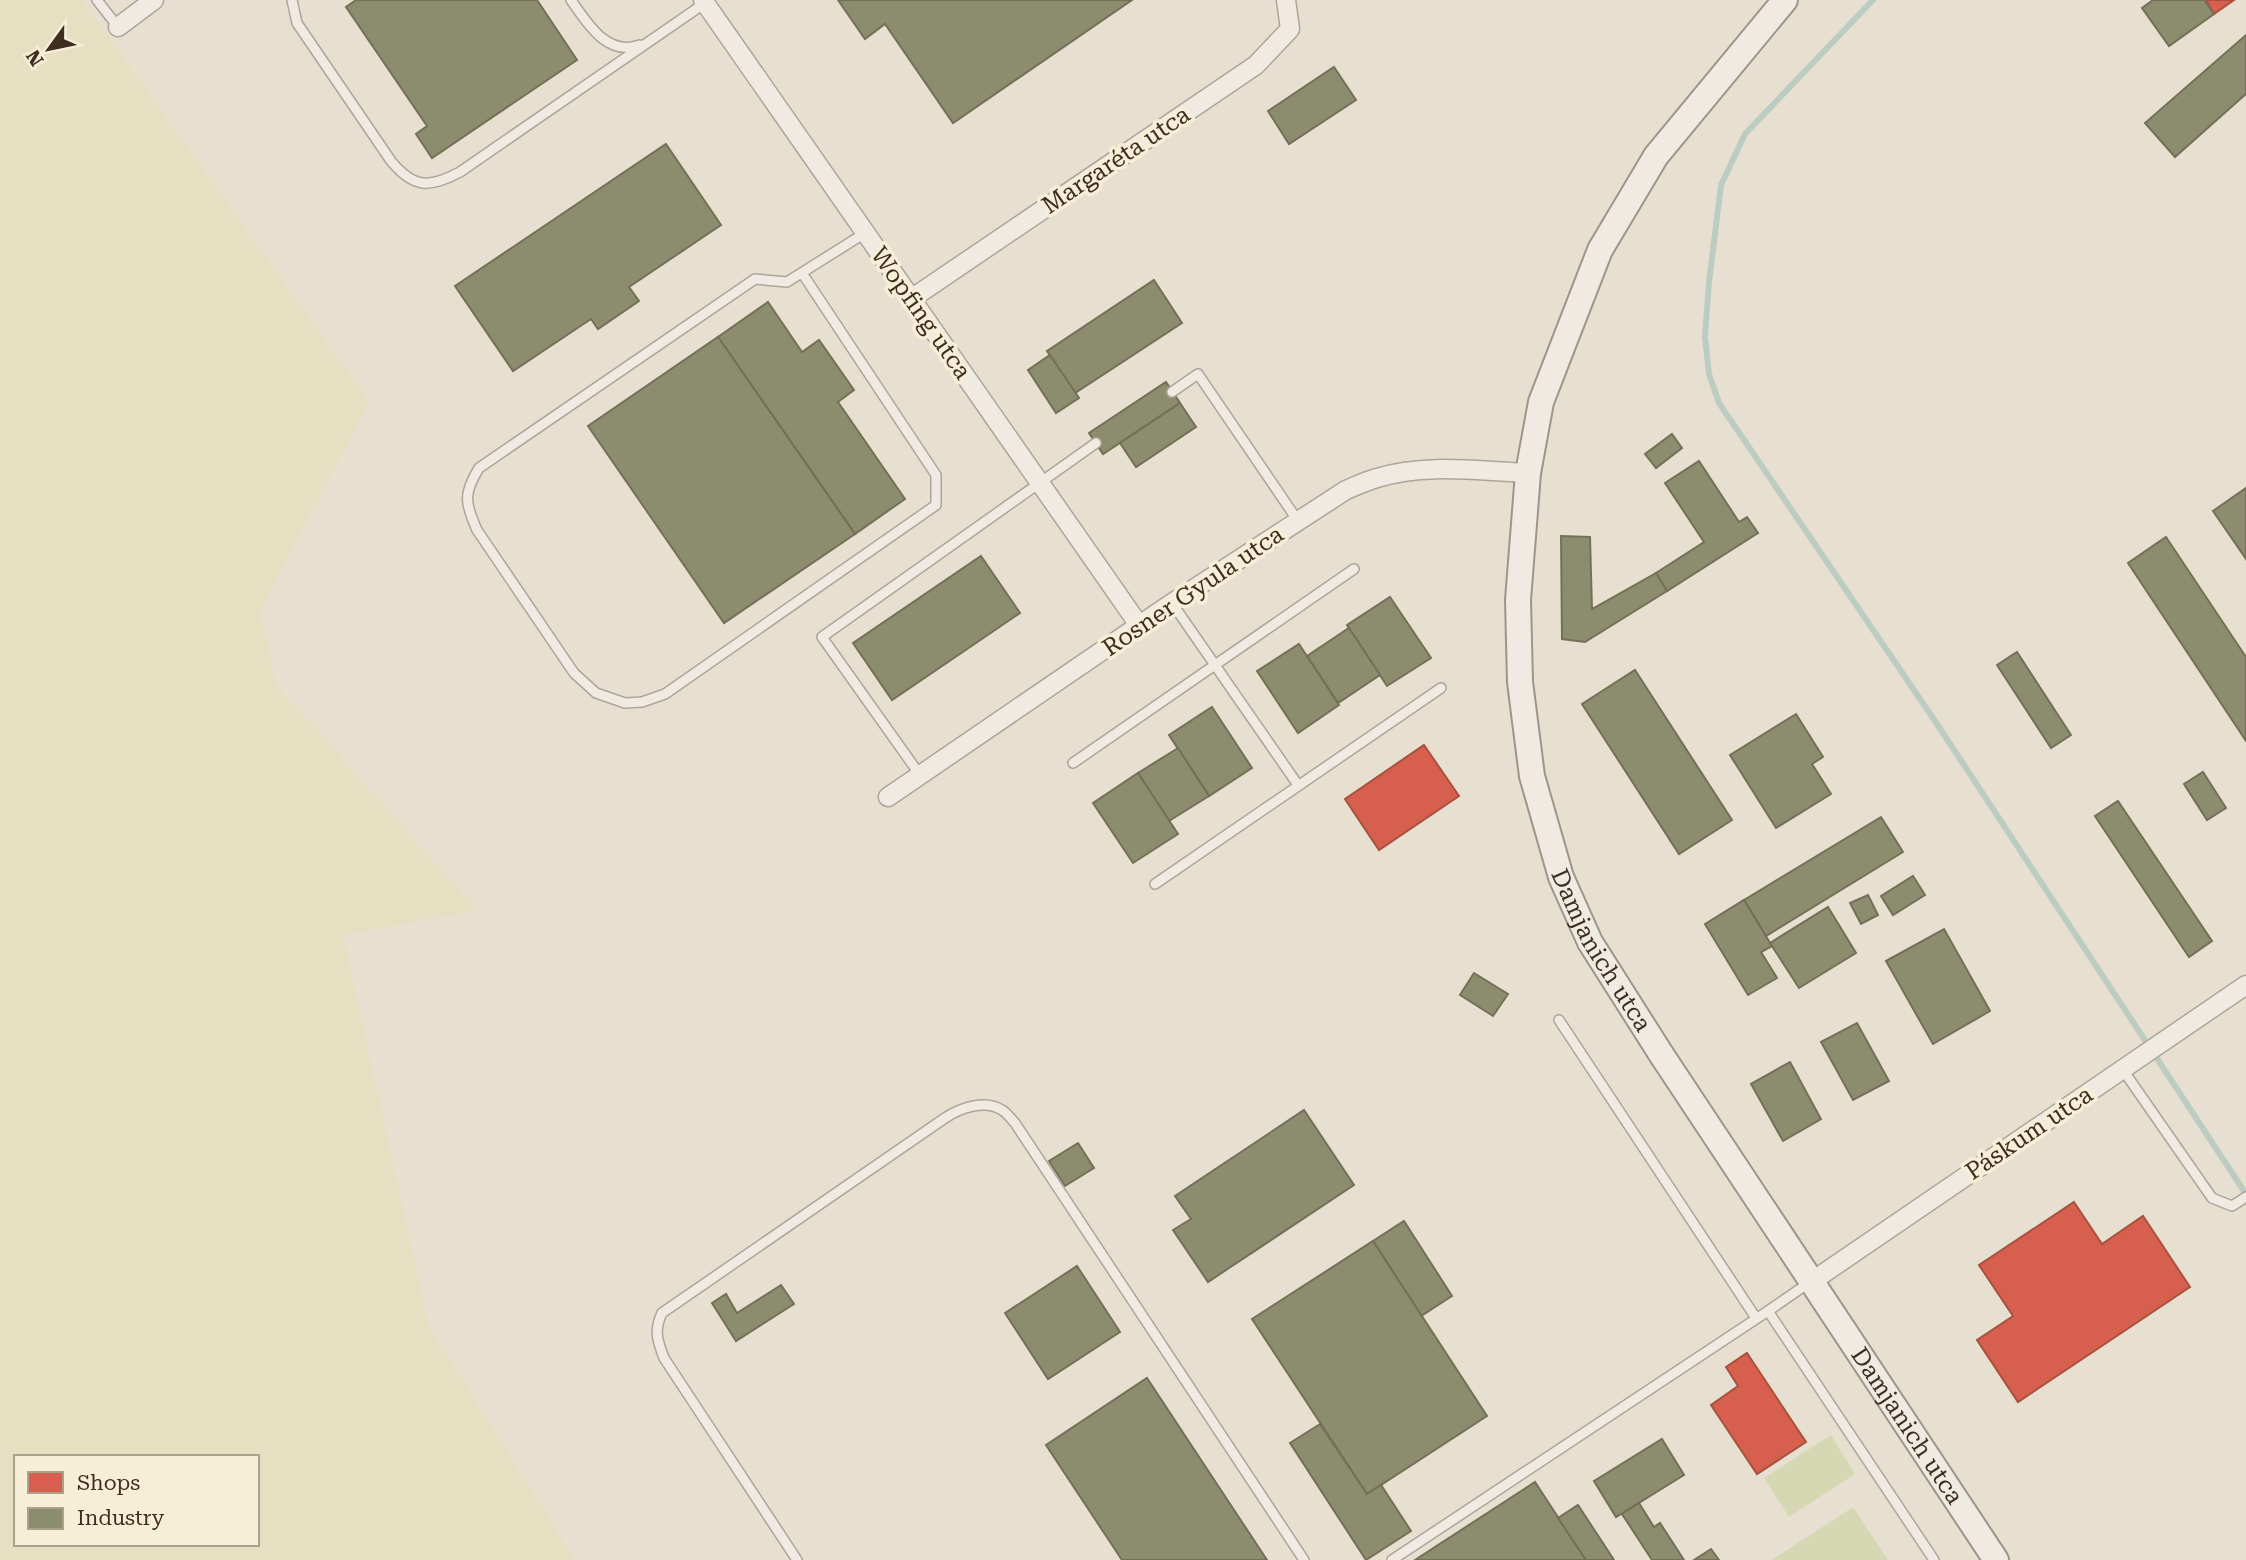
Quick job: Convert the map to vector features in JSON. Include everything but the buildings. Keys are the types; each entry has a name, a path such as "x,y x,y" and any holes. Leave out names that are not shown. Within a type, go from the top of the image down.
{"main road":[{"name":"Damjanich utca","path":"1785,0 1656,156 1600,250 1541,401 1528,473 1518,600 1520,682 1532,776 1561,877 1590,942 1996,1560"}],"street":[{"path":"118,27 154,0"},
{"name":"Margaréta utca","path":"911,299 1256,65 1290,29 1286,0"},
{"name":"Wopfing utca","path":"704,2 1139,625"},
{"name":"Rosner Gyula utca","path":"888,797 1139,625 1346,490 1377,478 1404,472 1442,469 1528,473"},
{"name":"Páskum utca","path":"1811,1282 2246,985"}],"lane":[{"path":"97,0 118,27"},
{"path":"292,0 297,23 391,161 401,174 424,183 440,183 460,172 704,2"},
{"path":"571,0 596,34 609,43 620,47 635,47 649,42"},
{"path":"802,273 936,475 936,505 665,694 642,702 625,704 596,693 574,673 477,530 466,506 469,485 479,468 755,279 787,282 865,233"},
{"path":"1172,392 1198,374 1298,521"},
{"path":"920,775 822,637 1096,443"},
{"path":"1073,762 1354,569"},
{"path":"1172,603 1298,785"},
{"path":"1155,884 1441,688"},
{"path":"1559,1020 1756,1318"},
{"path":"2127,1067 2213,1198 2232,1206 2246,1197"},
{"path":"797,1560 664,1358 657,1340 656,1326 662,1313 953,1113 966,1108 992,1106 1003,1110 1015,1123 1304,1560"},
{"path":"1392,1560 1811,1282"},
{"path":"1768,1311 1934,1560"}],"shaded area":[{"path":"0,0 82,0 369,402 260,611 276,684 477,911 343,935 429,1327 575,1560 0,1560"}],"green space":[{"path":"1831,1435 1855,1474 1789,1517 1764,1478"},
{"path":"1853,1507 1888,1560 1772,1560"}],"waterway":[{"path":"1873,0 1745,134 1721,185 1705,337 1709,374 1719,403 1937,724 2246,1194"}]}
